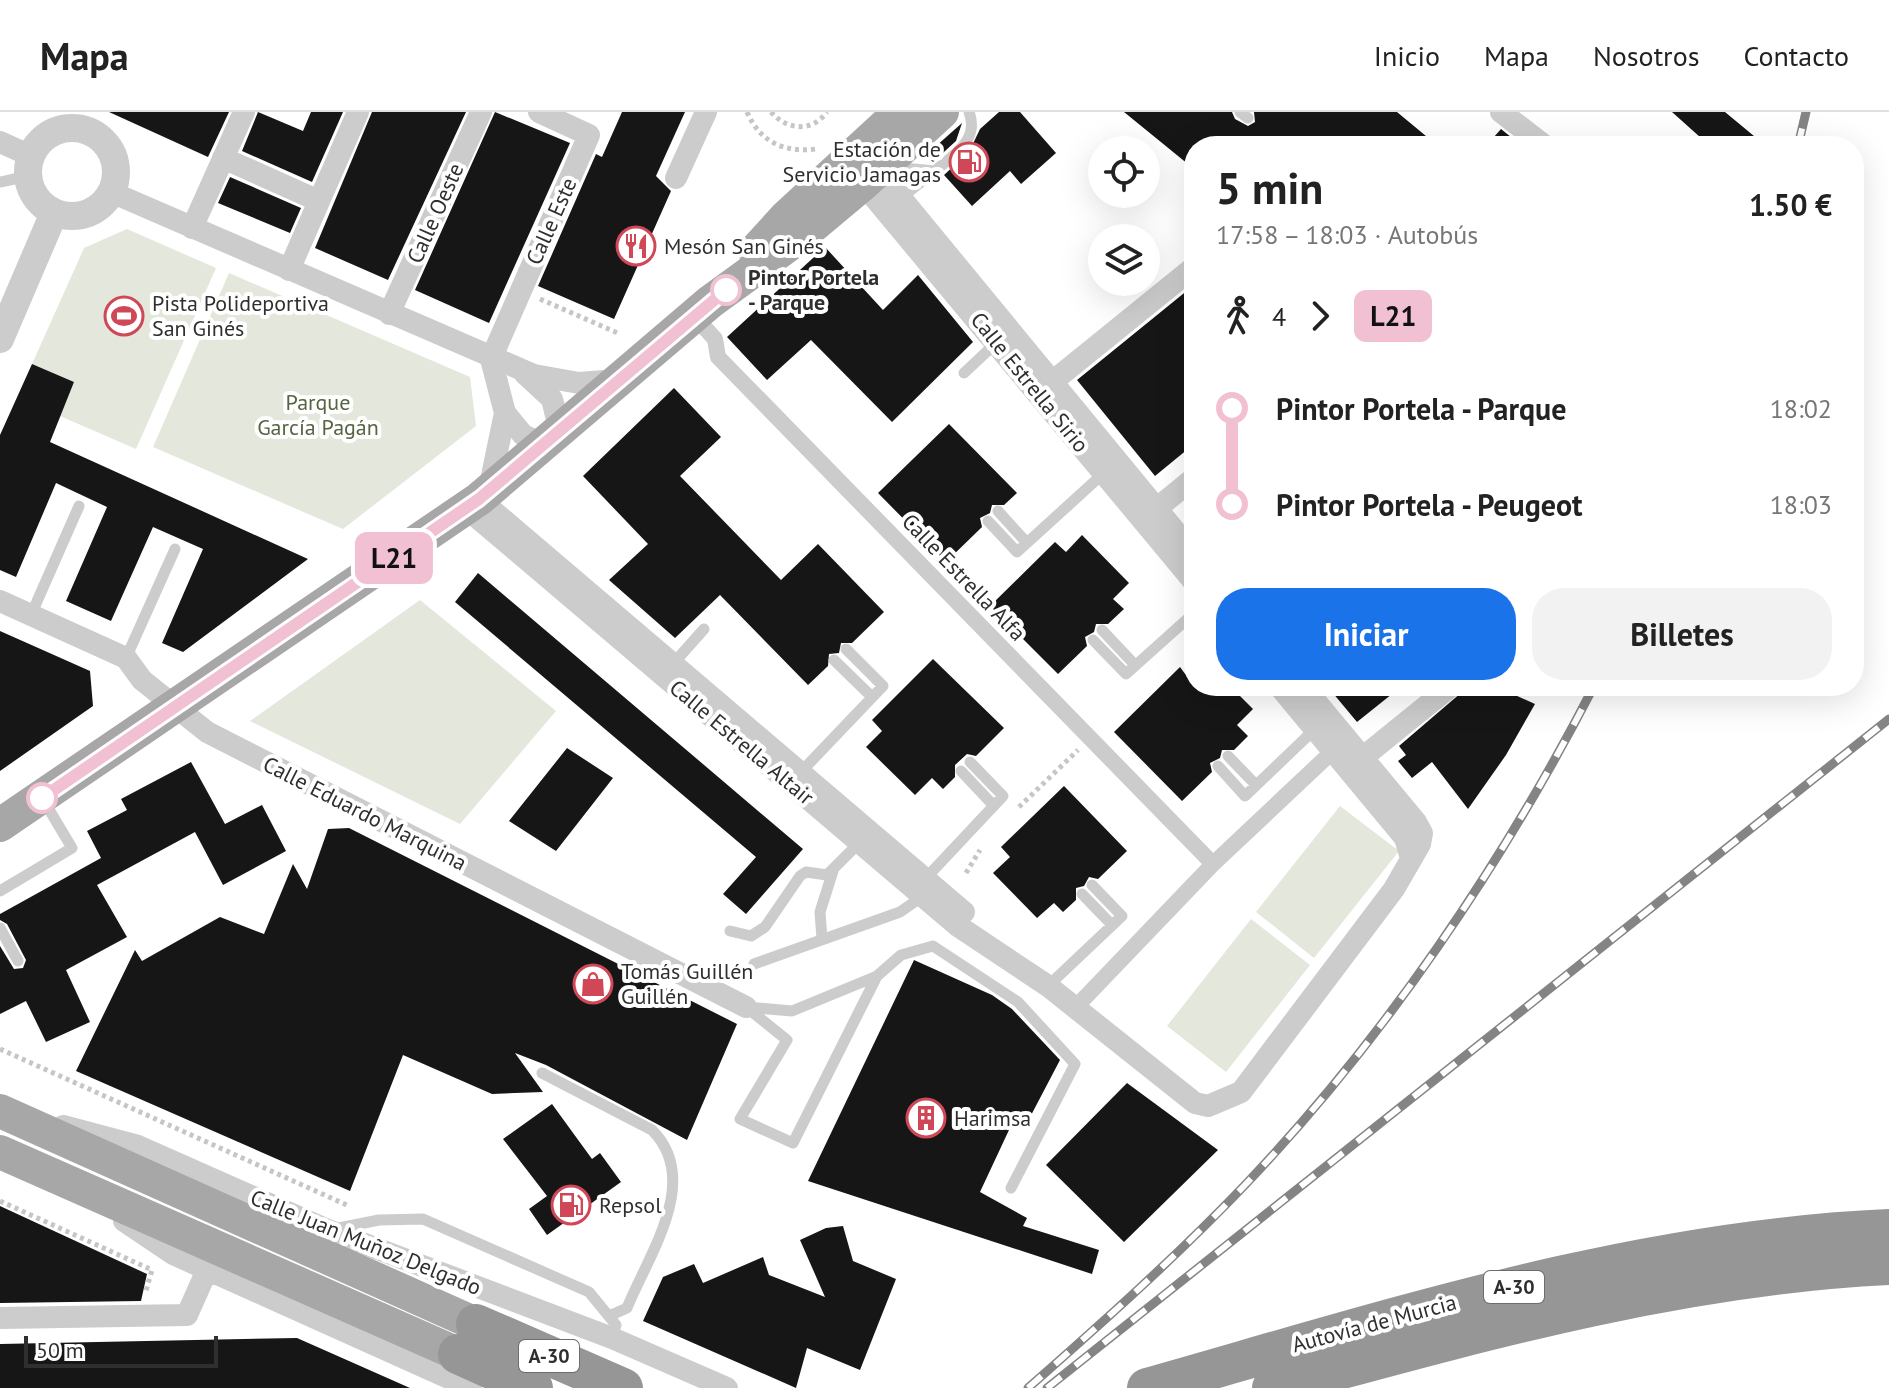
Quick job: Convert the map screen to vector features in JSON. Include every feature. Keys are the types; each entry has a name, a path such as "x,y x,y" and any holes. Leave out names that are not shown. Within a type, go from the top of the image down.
{"highway":[{"name":"Autovía de Murcia","path":"1147,1388 1404,1314 1604,1267 1732,1242 1889,1229"},
{"name":"Autovía de Murcia","path":"1272,1388 1414,1348 1699,1284 1813,1269 1889,1265"},
{"name":"A-30","path":"468,1355 533,1388"},
{"name":"A-30","path":"468,1355 623,1388"}],"main road":[{"path":"877,153 900,112"},
{"path":"1,825 176,709 478,499 702,309 802,235 877,153 923,112"},
{"path":"702,309 786,217 942,112"},
{"name":"Calle Juan Muñoz Delgado","path":"0,1110 468,1355"},
{"path":"0,1153 468,1355"}],"street":[{"path":"192,228 244,112"},
{"path":"289,270 358,112"},
{"name":"Calle Oeste","path":"389,314 481,112"},
{"name":"Calle Este","path":"502,362 589,135 539,112"},
{"path":"676,178 706,112"},
{"path":"1501,112 1532,136"},
{"path":"0,142 29,166 35,198 54,213 71,217 97,209 111,192 117,174 115,160 95,122 46,136 29,166"},
{"name":"Calle Estrella Sirio","path":"877,153 901,198 1003,336 1111,467 1156,509 1184,542"},
{"name":"Calle Estrella Sirio","path":"877,153 1003,336 1052,382 1184,568"},
{"path":"223,158 319,201"},
{"path":"111,192 502,362 555,380 579,383 622,379"},
{"path":"0,339 54,213"},
{"path":"1052,382 1184,275"},
{"name":"Calle Estrella Alfa","path":"702,309 715,339 718,357 1213,864"},
{"path":"478,499 505,413 502,362"},
{"path":"502,362 542,387 552,399 552,438 523,435 505,413"},
{"path":"1156,509 1184,486"},
{"name":"Calle Estrella Altair","path":"478,499 668,669 924,887 958,926 1048,986 1195,1103 1208,1106 1241,1092 1394,889 1411,858"},
{"name":"Calle Eduardo Marquina","path":"0,601 126,658 142,680 207,732 746,1007"},
{"path":"1290,696 1362,758 1416,822 1422,833 1411,858"},
{"path":"1308,696 1333,751 1405,838 1411,858"},
{"path":"1362,758 1439,696"},
{"path":"1074,1009 1213,864 1333,751"},
{"name":"Calle Juan Muñoz Delgado","path":"0,1110 138,1146 328,1230 610,1327 727,1388"},
{"path":"0,1153 143,1232 173,1254 207,1270 468,1355"},
{"path":"0,1318 187,1315 207,1270"}],"lane":[{"path":"901,198 967,143 973,128 969,112"},
{"path":"877,153 903,168 935,171"},
{"path":"0,182 29,166"},
{"path":"964,373 1003,336"},
{"path":"988,521 1017,552 1111,467"},
{"path":"31,615 79,506"},
{"path":"998,511 1027,543"},
{"path":"126,658 175,549"},
{"path":"1093,640 1126,674 1184,622"},
{"path":"668,669 704,629"},
{"path":"1102,630 1135,665"},
{"path":"796,778 883,686 846,649"},
{"path":"834,660 872,697"},
{"path":"1218,766 1245,796 1321,723"},
{"path":"1228,756 1256,785"},
{"path":"754,964 900,912 1003,796 970,762"},
{"path":"961,771 994,806"},
{"path":"0,891 72,848 42,798"},
{"path":"730,931 751,936 765,927 800,876 806,872 827,875 833,871 862,834"},
{"path":"822,939 820,912 833,871"},
{"path":"1048,986 1122,916 1092,885"},
{"path":"1082,894 1112,925"},
{"path":"0,928 18,961"},
{"path":"746,1007 792,1011 877,976 901,955 933,946 1018,1002 1075,1064 1011,1188"},
{"path":"746,1007 787,1040 740,1119 793,1143 877,976"},
{"path":"328,1230 379,1220 423,1219 589,1292 610,1327 627,1308 674,1194 675,1169 666,1144 652,1130 542,1073"}],"path":[{"path":"747,112 765,139 781,148 799,151 831,142"},
{"path":"771,112 787,125 797,127 816,122 827,112"},
{"path":"535,297 620,334"},
{"path":"1010,815 1090,738"},
{"path":"966,873 987,837"},
{"path":"0,1049 349,1206"},
{"path":"0,1201 152,1270 141,1304"}],"green space":[{"name":"Pista Polideportiva San Ginés","path":"127,229 216,268 136,449 60,416 74,382 32,364 84,248"},
{"name":"Parque García Pagán","path":"229,273 470,377 476,426 343,529 153,447"},
{"path":"420,600 556,711 460,824 250,721"},
{"path":"1340,806 1399,851 1314,958 1256,912"},
{"path":"1251,919 1310,965 1226,1072 1167,1026"}],"building":[{"path":"109,112 229,112 208,157"},
{"path":"258,112 303,131 311,112 343,112 312,182 242,151"},
{"path":"372,112 466,112 388,280 315,248"},
{"path":"495,112 570,143 489,323 415,290"},
{"path":"622,112 685,112 656,176 671,191 614,319 538,286 596,154 602,157"},
{"path":"999,112 1020,112 1056,153 1021,184 1010,171 972,206 944,175 969,152 980,129"},
{"path":"1124,112 1232,112 1235,119 1248,126 1255,122 1254,112 1397,112 1426,136 1184,136 1184,161 1160,141 1160,136 1153,136"},
{"path":"1672,112 1725,112 1754,136 1699,136"},
{"path":"962,123 956,141 933,162 926,155"},
{"path":"1501,129 1510,136 1495,136"},
{"path":"230,177 301,208 290,233 218,203"},
{"path":"825,247 883,310 918,275 973,342 892,422 811,340 767,380 727,337"},
{"path":"1184,293 1184,452 1155,476 1077,380"},
{"path":"32,364 74,382 50,442 308,559 183,652 162,643 203,549 153,527 111,621 66,601 107,507 56,483 16,577 0,570 0,435"},
{"path":"674,388 721,437 680,476 781,580 818,544 884,612 852,643 841,643 839,653 829,654 828,666 808,685 720,595 675,638 609,580 648,544 583,476"},
{"path":"949,424 1017,493 1004,505 992,505 990,513 980,518 982,527 946,562 878,493"},
{"path":"1082,535 1129,583 1113,599 1124,609 1108,624 1096,624 1094,632 1085,637 1087,646 1058,674 990,606 1055,542 1066,552"},
{"path":"478,573 803,849 746,914 723,894 756,857 455,602"},
{"path":"0,631 90,671 93,706 0,771"},
{"path":"933,659 1004,728 976,756 967,754 955,765 955,777 943,789 932,778 915,795 866,747 882,731 872,720"},
{"path":"1180,667 1184,672 1184,696 1240,696 1253,709 1237,725 1248,736 1234,750 1222,750 1220,758 1210,763 1212,772 1182,801 1114,732"},
{"path":"1335,696 1390,696 1357,722"},
{"path":"1457,696 1517,696 1535,704 1506,755 1468,809 1432,762 1412,778 1398,761 1406,755 1399,746"},
{"path":"567,748 613,778 556,851 509,821"},
{"path":"191,762 225,824 262,805 286,851 223,885 195,832 97,885 127,937 66,970 90,1022 46,1042 26,1001 0,1014 0,946 14,969 23,968 26,960 7,924 0,920 0,914 101,858 87,831 127,810 121,799"},
{"path":"1064,786 1127,851 1098,879 1089,877 1084,886 1076,888 1076,900 1063,912 1054,903 1037,918 993,873 1010,857 1001,847"},
{"path":"349,828 737,1024 687,1140 546,1065 515,1053 543,1092 492,1094 403,1055 350,1191 76,1071 135,950 142,961 220,917 264,934 293,864 307,889 328,829"},
{"name":"Harimsa","path":"914,960 992,995 1012,1009 1060,1060 1028,1121 1016,1115 980,1192 1027,1218 1023,1226 1099,1250 1092,1274 808,1181"},
{"path":"1127,1083 1218,1150 1124,1242 1046,1165"},
{"path":"552,1104 592,1159 600,1153 621,1182 547,1235 529,1209 547,1196 503,1139"},
{"path":"0,1206 147,1274 141,1301 0,1303"},
{"path":"843,1226 853,1261 896,1279 860,1370 807,1348 796,1388 643,1321 663,1277 694,1264 703,1283 763,1257 769,1275 825,1297 800,1240 826,1228"},
{"path":"297,1338 410,1388 0,1388 0,1344"}],"railway":[{"path":"1800,136 1806,112"},
{"path":"1028,1388 1218,1212 1345,1071 1437,948 1480,884 1589,696"},
{"path":"1047,1388 1889,719"}],"bus line":[{"name":"L21","path":"42,798 479,499 726,290"}],"place":[{"name":"Estación de Servicio Jamagas","path":"969,162"},
{"name":"Mesón San Ginés","path":"636,246"},
{"name":"Pintor Portela - Parque","path":"726,290"},
{"name":"Pista Polideportiva San Ginés","path":"124,316"},
{"name":"Tomás Guillén Guillén","path":"593,984"},
{"name":"Harimsa","path":"926,1118"},
{"name":"Repsol","path":"571,1205"}]}
